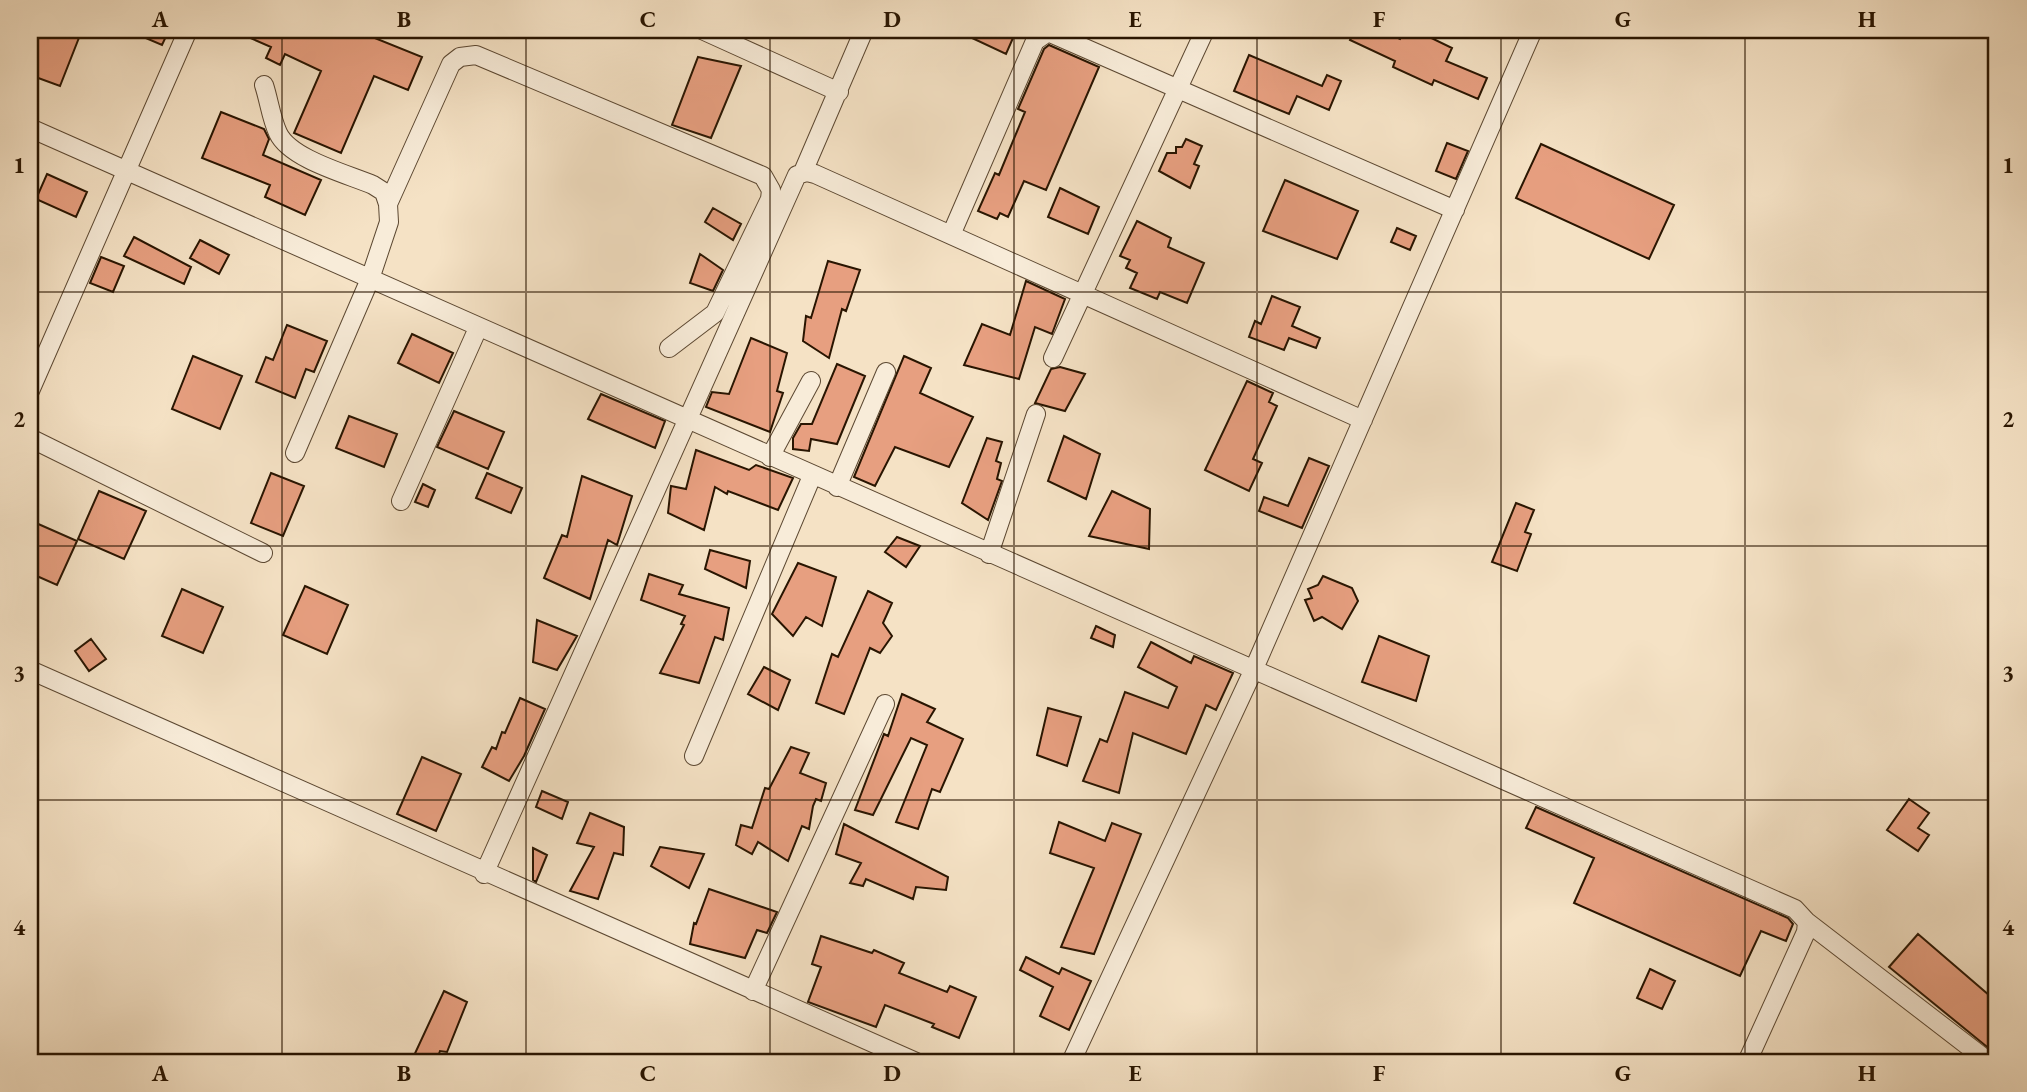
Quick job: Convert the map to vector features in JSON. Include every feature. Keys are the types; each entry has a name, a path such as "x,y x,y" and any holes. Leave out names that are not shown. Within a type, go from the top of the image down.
{"street":[{"path":"30,391 188,30"},
{"path":"702,30 839,92"},
{"path":"803,172 864,30"},
{"path":"1054,358 1205,30"},
{"path":"1071,1062 1253,671 1533,30"},
{"path":"951,235 1035,41 1041,34 1051,31 1455,209"},
{"path":"388,204 450,64 460,57 476,55 763,176 771,190 770,199 715,313 670,348"},
{"path":"264,85 278,132 285,144 296,153 373,185 384,192 388,204 389,222 370,279 295,453"},
{"path":"30,128 1795,909 1807,922 1989,1062"},
{"path":"484,874 797,175 803,172 815,174 1363,420"},
{"path":"401,501 478,328"},
{"path":"837,487 886,372"},
{"path":"770,457 811,381"},
{"path":"989,554 1036,415"},
{"path":"30,438 262,553"},
{"path":"694,756 812,476"},
{"path":"30,670 484,874 916,1062"},
{"path":"753,991 885,704"},
{"path":"1747,1062 1802,941 1807,922"}],"building":[{"path":"39,30 82,30 60,86 30,75 30,58"},
{"path":"127,30 169,30 162,45"},
{"path":"232,30 355,30 422,57 408,90 374,76 341,153 294,133 321,71 285,54 280,65 266,58 271,47"},
{"path":"955,30 996,30 1013,38 1006,54"},
{"path":"1355,30 1380,30 1400,39 1404,30 1415,30 1452,48 1446,61 1487,78 1478,99 1434,80 1432,85 1393,67 1395,61 1350,40"},
{"path":"1049,45 1099,67 1046,190 1024,181 1008,217 1000,213 997,219 978,211 995,173 999,175 1025,112 1018,109 1044,49"},
{"path":"1249,55 1322,86 1327,75 1341,81 1329,110 1297,96 1289,114 1234,91"},
{"path":"698,57 741,66 711,138 672,125"},
{"path":"221,112 264,129 269,139 263,155 321,180 305,215 265,197 270,185 202,158"},
{"path":"1186,139 1202,146 1194,164 1199,166 1190,188 1159,171 1167,153 1176,153 1176,147 1182,147"},
{"path":"1447,143 1468,151 1456,179 1436,171"},
{"path":"1541,144 1674,205 1649,259 1516,198"},
{"path":"47,174 87,192 76,217 36,199"},
{"path":"1285,180 1358,211 1337,259 1263,231"},
{"path":"1060,188 1099,207 1088,234 1048,217"},
{"path":"713,208 741,224 733,240 705,222"},
{"path":"1137,221 1171,238 1168,247 1204,263 1187,303 1160,292 1157,299 1130,288 1137,273 1126,268 1130,260 1120,256"},
{"path":"1397,228 1416,236 1410,250 1391,242"},
{"path":"134,237 191,267 184,284 124,256"},
{"path":"200,240 229,255 219,274 190,258"},
{"path":"700,254 723,270 713,291 690,283"},
{"path":"101,257 124,266 113,292 90,283"},
{"path":"828,261 860,270 846,311 842,309 829,358 803,341 806,316 811,318"},
{"path":"1026,281 1065,299 1052,334 1035,327 1019,379 964,365 982,324 1010,335"},
{"path":"1272,296 1300,307 1292,326 1320,338 1316,348 1289,338 1284,350 1249,337 1255,321 1261,324"},
{"path":"287,325 327,341 314,372 306,369 295,398 256,382 266,357 273,360"},
{"path":"412,334 453,353 439,383 398,363"},
{"path":"751,338 787,353 777,391 783,393 770,432 706,407 712,392 729,394"},
{"path":"193,356 242,376 220,429 172,409"},
{"path":"904,356 931,368 920,393 973,417 949,467 895,447 875,486 854,477"},
{"path":"837,364 865,376 837,444 811,439 809,451 793,449 793,438 801,424 812,424"},
{"path":"1060,367 1085,374 1065,411 1035,403 1051,369"},
{"path":"1247,381 1273,393 1269,402 1277,406 1253,459 1262,463 1249,491 1205,470"},
{"path":"601,394 665,421 655,448 588,419"},
{"path":"454,411 504,432 488,469 437,447"},
{"path":"349,416 397,434 384,467 336,448"},
{"path":"1064,436 1100,454 1086,499 1048,481"},
{"path":"987,438 1002,442 996,461 1001,463 997,479 1002,481 988,520 962,503"},
{"path":"696,450 749,470 756,465 793,478 778,510 728,491 727,494 715,487 704,530 668,513 671,486 686,489"},
{"path":"1309,458 1329,466 1302,528 1259,511 1264,497 1288,506"},
{"path":"271,473 304,486 283,536 251,523"},
{"path":"487,473 522,488 511,513 476,498"},
{"path":"582,476 632,496 617,545 608,540 590,599 544,578 562,535 567,537"},
{"path":"423,484 435,490 428,507 415,502"},
{"path":"99,491 146,511 124,559 78,539"},
{"path":"1112,491 1150,509 1149,549 1089,536"},
{"path":"1516,503 1534,510 1525,532 1531,534 1517,571 1492,562"},
{"path":"36,523 77,541 57,585 30,573 30,538"},
{"path":"897,537 920,546 906,567 885,552"},
{"path":"710,550 750,561 746,588 705,569"},
{"path":"798,563 836,577 822,626 806,617 793,636 772,614"},
{"path":"649,574 683,585 679,594 729,608 723,640 715,637 699,683 660,673 684,625 681,624 685,616 641,600"},
{"path":"1323,576 1352,588 1358,601 1342,629 1322,617 1314,621 1305,600 1312,598 1308,589 1318,585"},
{"path":"305,586 348,605 327,654 283,635"},
{"path":"182,589 223,607 203,653 162,636"},
{"path":"868,591 892,603 883,623 892,636 880,653 870,648 844,714 816,703 832,654 838,657"},
{"path":"537,620 577,636 557,670 533,662"},
{"path":"1096,626 1115,635 1113,647 1091,638"},
{"path":"1379,636 1429,656 1416,701 1362,682"},
{"path":"91,639 106,659 89,671 75,651"},
{"path":"1151,642 1191,663 1194,656 1233,673 1216,710 1206,705 1186,754 1133,733 1119,793 1083,781 1100,739 1107,742 1125,692 1168,708 1177,687 1138,667"},
{"path":"764,667 790,680 778,710 748,694"},
{"path":"902,694 935,709 927,722 963,739 940,792 932,789 918,829 896,822 927,745 911,738 873,815 855,810 884,734 888,736"},
{"path":"520,698 545,709 524,756 509,781 482,767 492,747 496,749 502,732 505,733"},
{"path":"1048,708 1081,717 1067,766 1037,755"},
{"path":"791,747 809,753 800,773 826,783 821,801 816,799 813,806 809,829 802,826 788,861 758,842 752,854 736,845 741,825 752,828 765,788 769,789"},
{"path":"422,757 461,774 436,831 397,814"},
{"path":"542,791 568,802 562,819 536,807"},
{"path":"1909,799 1929,813 1918,828 1929,835 1918,851 1887,830"},
{"path":"1536,807 1788,918 1793,924 1786,941 1761,931 1740,976 1574,903 1594,858 1526,828"},
{"path":"590,813 624,827 623,855 614,853 598,899 570,891 594,847 577,843"},
{"path":"1059,822 1105,841 1112,823 1141,834 1094,954 1061,947 1094,868 1050,853"},
{"path":"844,824 948,877 946,890 916,887 913,899 866,879 863,886 850,883 861,863 836,854"},
{"path":"660,847 704,854 689,888 651,866"},
{"path":"533,848 547,855 536,882 533,880"},
{"path":"709,889 777,912 767,933 757,930 745,958 690,944 694,923 696,924"},
{"path":"1918,934 1997,1002 1997,1055 1889,967"},
{"path":"821,936 872,953 874,950 904,963 899,973 947,992 950,986 976,997 959,1038 932,1027 934,1024 885,1005 876,1027 808,1002 821,967 812,964"},
{"path":"1026,957 1059,974 1062,968 1091,981 1069,1030 1040,1016 1053,987 1020,970"},
{"path":"1650,969 1675,981 1662,1009 1637,998"},
{"path":"444,991 467,1002 447,1052 440,1051 436,1062 411,1062"}]}
